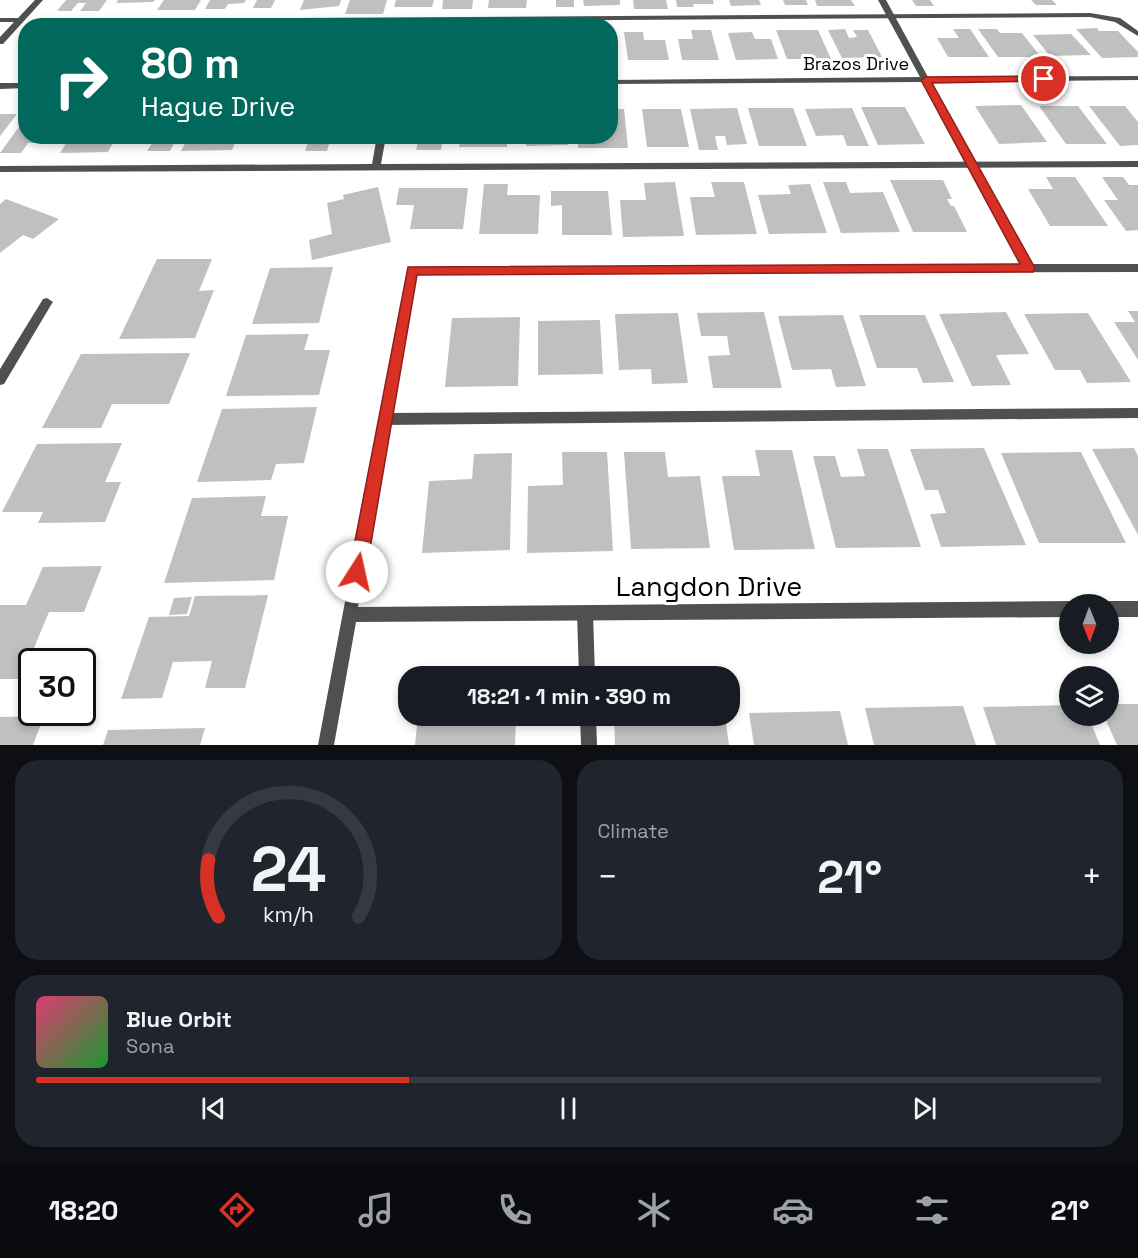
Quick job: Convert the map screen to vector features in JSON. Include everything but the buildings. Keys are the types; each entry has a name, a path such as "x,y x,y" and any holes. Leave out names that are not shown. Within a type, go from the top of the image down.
{"street":[{"path":"22,18 39,0"},
{"path":"882,0 1029,268"},
{"path":"592,18 1090,15 1117,20 1138,34"},
{"path":"0,20 18,20"},
{"path":"0,42 18,22"},
{"name":"Brazos Drive","path":"618,82 1138,78"},
{"path":"0,86 18,85"},
{"path":"376,166 380,144"},
{"path":"0,169 1138,164"},
{"path":"326,745 412,270 1138,268"},
{"path":"0,380 46,302"},
{"path":"385,419 1138,413"},
{"name":"Langdon Drive","path":"349,615 1059,609"},
{"path":"1119,609 1138,609"},
{"path":"585,613 587,666"},
{"path":"588,726 589,745"}],"route":[{"path":"357,572 412,270 1029,268 926,80 1044,79"}]}
